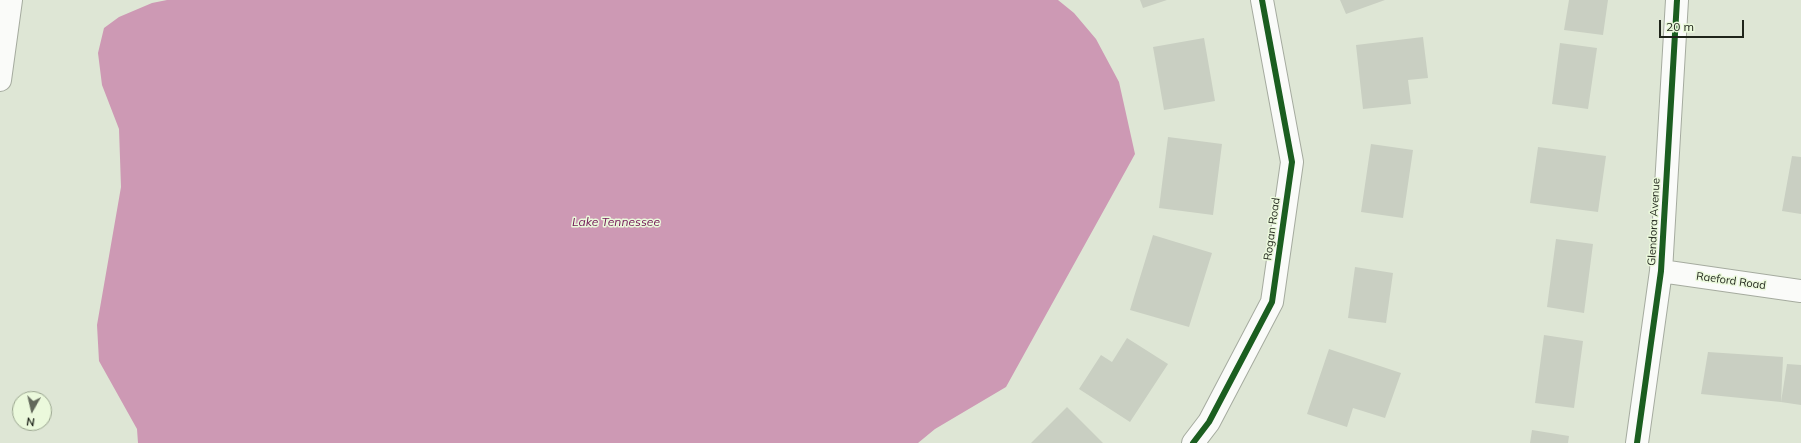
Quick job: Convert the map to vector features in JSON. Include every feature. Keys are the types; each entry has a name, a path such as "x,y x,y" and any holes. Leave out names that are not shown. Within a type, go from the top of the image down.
{"street":[{"path":"0,80 11,0"},
{"name":"Rogan Road","path":"1193,443 1209,422 1272,302 1292,162 1262,0"},
{"name":"Glendora Avenue","path":"1637,443 1661,271 1677,0"},
{"name":"Raeford Road","path":"1661,271 1801,291"}],"water":[{"name":"Lake Tennessee","path":"167,0 1058,0 1074,13 1096,39 1119,82 1135,154 1006,387 935,429 918,443 138,443 137,429 99,361 97,325 121,187 119,129 102,85 98,53 104,28 119,17 152,3"}],"building":[{"path":"1140,0 1167,0 1143,8"},
{"path":"1340,0 1385,0 1346,14"},
{"path":"1569,0 1608,0 1603,35 1564,30"},
{"path":"1423,37 1428,78 1408,80 1411,104 1363,109 1356,45"},
{"path":"1204,38 1215,101 1164,110 1153,47"},
{"path":"1560,43 1597,48 1588,109 1552,104"},
{"path":"1168,137 1222,144 1213,215 1159,208"},
{"path":"1371,144 1413,150 1403,218 1361,212"},
{"path":"1538,147 1606,156 1598,212 1530,203"},
{"path":"1792,156 1801,157 1801,214 1782,211"},
{"path":"1153,235 1212,253 1189,327 1130,310"},
{"path":"1556,239 1593,244 1584,313 1547,307"},
{"path":"1355,267 1393,273 1386,323 1348,318"},
{"path":"1544,335 1583,341 1574,408 1535,403"},
{"path":"1127,338 1168,364 1130,422 1079,389 1101,355 1112,362"},
{"path":"1329,349 1401,373 1385,418 1353,408 1347,427 1307,414"},
{"path":"1708,352 1783,357 1781,402 1701,394"},
{"path":"1787,364 1801,365 1801,405 1781,402"},
{"path":"1067,407 1103,443 1031,443"},
{"path":"1532,430 1569,436 1568,443 1530,443"}],"cycle path":[{"path":"1193,443 1209,422 1272,302 1292,162 1262,0"},
{"path":"1637,443 1661,271 1677,0"}]}
